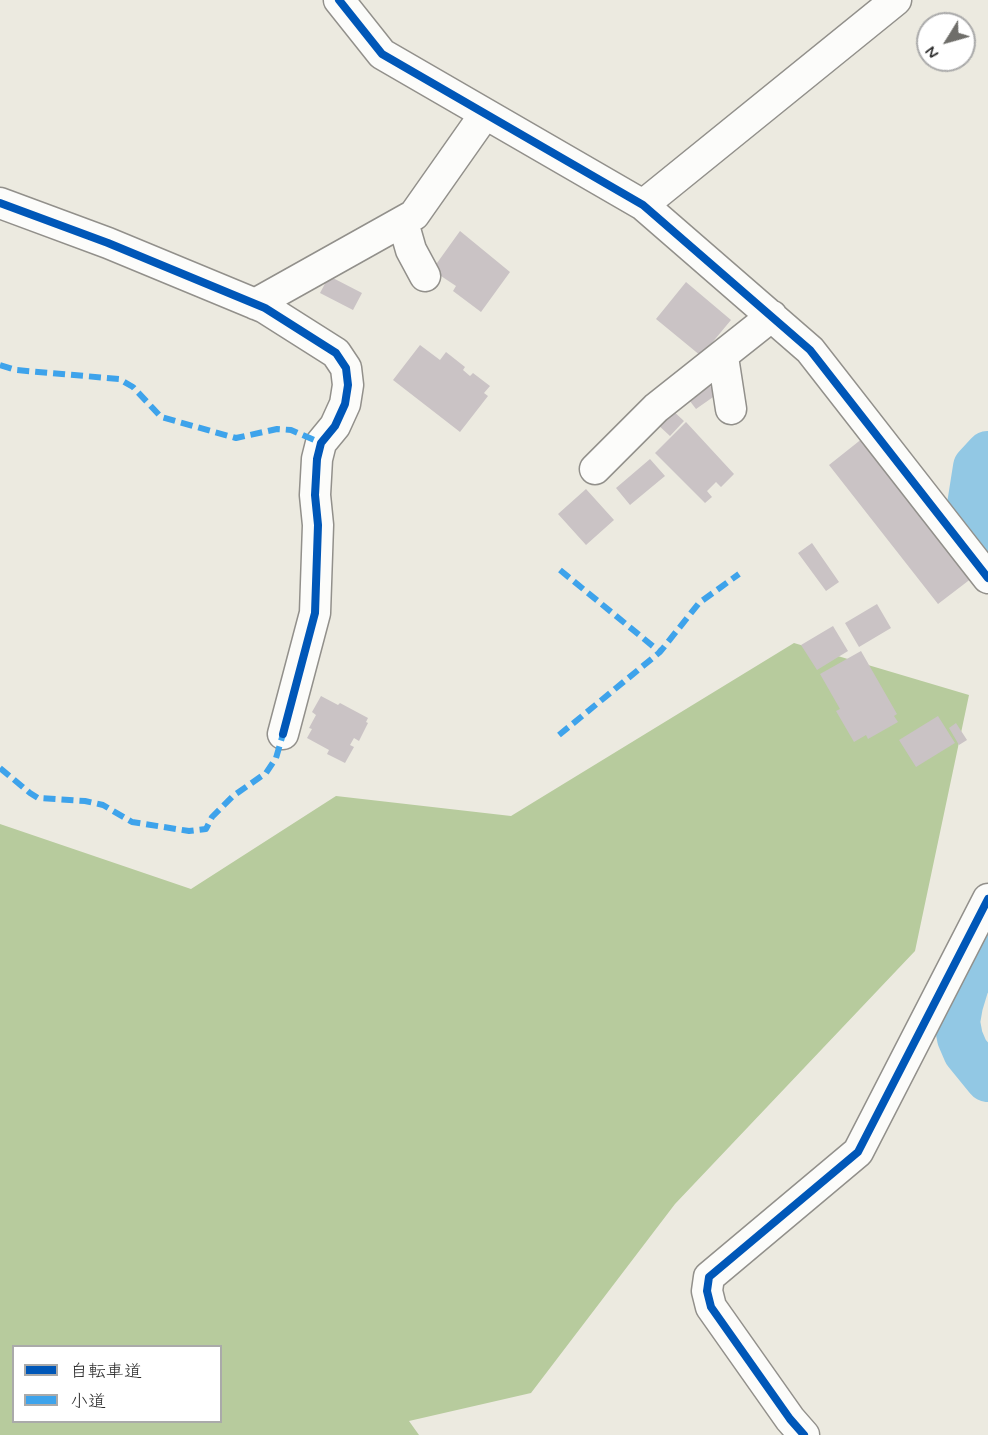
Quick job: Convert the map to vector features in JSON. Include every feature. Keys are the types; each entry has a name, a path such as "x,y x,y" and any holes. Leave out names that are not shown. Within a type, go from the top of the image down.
{"street":[{"path":"339,0 382,54 643,205 772,316 810,350 988,578"},
{"path":"643,205 896,0"},
{"path":"255,304 414,215 485,114"},
{"path":"0,203 108,243 255,304 311,335 336,353 346,368 348,385 345,404 335,426 321,443 317,459 315,495 318,525 315,613 283,734"},
{"path":"403,222 411,250 424,276"},
{"path":"595,469 656,408 772,316"},
{"path":"723,357 731,409"},
{"path":"804,1435 790,1419 711,1307 707,1291 709,1277 858,1152 988,899"}],"green space":[{"path":"794,643 969,695 915,951 675,1204 531,1393 409,1421 419,1435 0,1435 0,824 191,889 336,796 511,816"}],"building":[{"path":"460,231 510,272 481,312 453,291 456,286 432,270"},
{"path":"329,276 362,293 353,310 320,293"},
{"path":"686,282 731,320 701,356 656,319"},
{"path":"420,345 440,360 446,352 465,367 463,370 470,376 473,373 490,386 484,393 488,396 460,432 393,380"},
{"path":"707,381 716,395 696,409 686,396"},
{"path":"670,408 684,421 670,436 656,423"},
{"path":"686,422 734,474 721,487 716,482 707,491 712,497 705,503 655,453"},
{"path":"863,438 972,578 938,604 829,465"},
{"path":"650,459 665,476 630,505 616,488"},
{"path":"586,489 614,520 586,545 558,514"},
{"path":"812,543 839,582 826,591 798,553"},
{"path":"877,604 891,628 859,647 845,623"},
{"path":"833,626 848,651 817,670 801,645"},
{"path":"861,651 897,714 894,716 898,722 868,739 866,735 854,742 836,711 840,709 820,674"},
{"path":"321,696 368,718 366,722 368,723 359,741 354,738 350,745 354,747 345,763 327,754 329,750 307,738 316,715 312,712"},
{"path":"938,716 955,743 916,767 899,740"},
{"path":"956,723 967,740 959,745 949,728"}],"waterway":[{"path":"988,454 976,467 970,505 988,543"},
{"path":"988,943 966,985 957,1022 966,1052 988,1079"}],"marked path":[{"path":"0,365 16,370 119,379 133,387 161,417 236,438 277,429 291,430 321,443"},
{"path":"560,570 660,652"},
{"path":"559,735 660,652 699,603 739,574"},
{"path":"0,768 38,798 85,801 103,805 132,822 189,831 206,829 212,817 233,796 266,773 276,758 283,734"}],"cycle path":[{"path":"339,0 382,54 643,205 810,350 988,578"},
{"path":"0,203 108,243 265,308 336,353 346,368 348,385 345,404 335,426 321,443 317,459 315,495 318,525 315,613 283,734"},
{"path":"804,1435 790,1419 711,1307 707,1291 709,1277 858,1152 988,899"}]}
